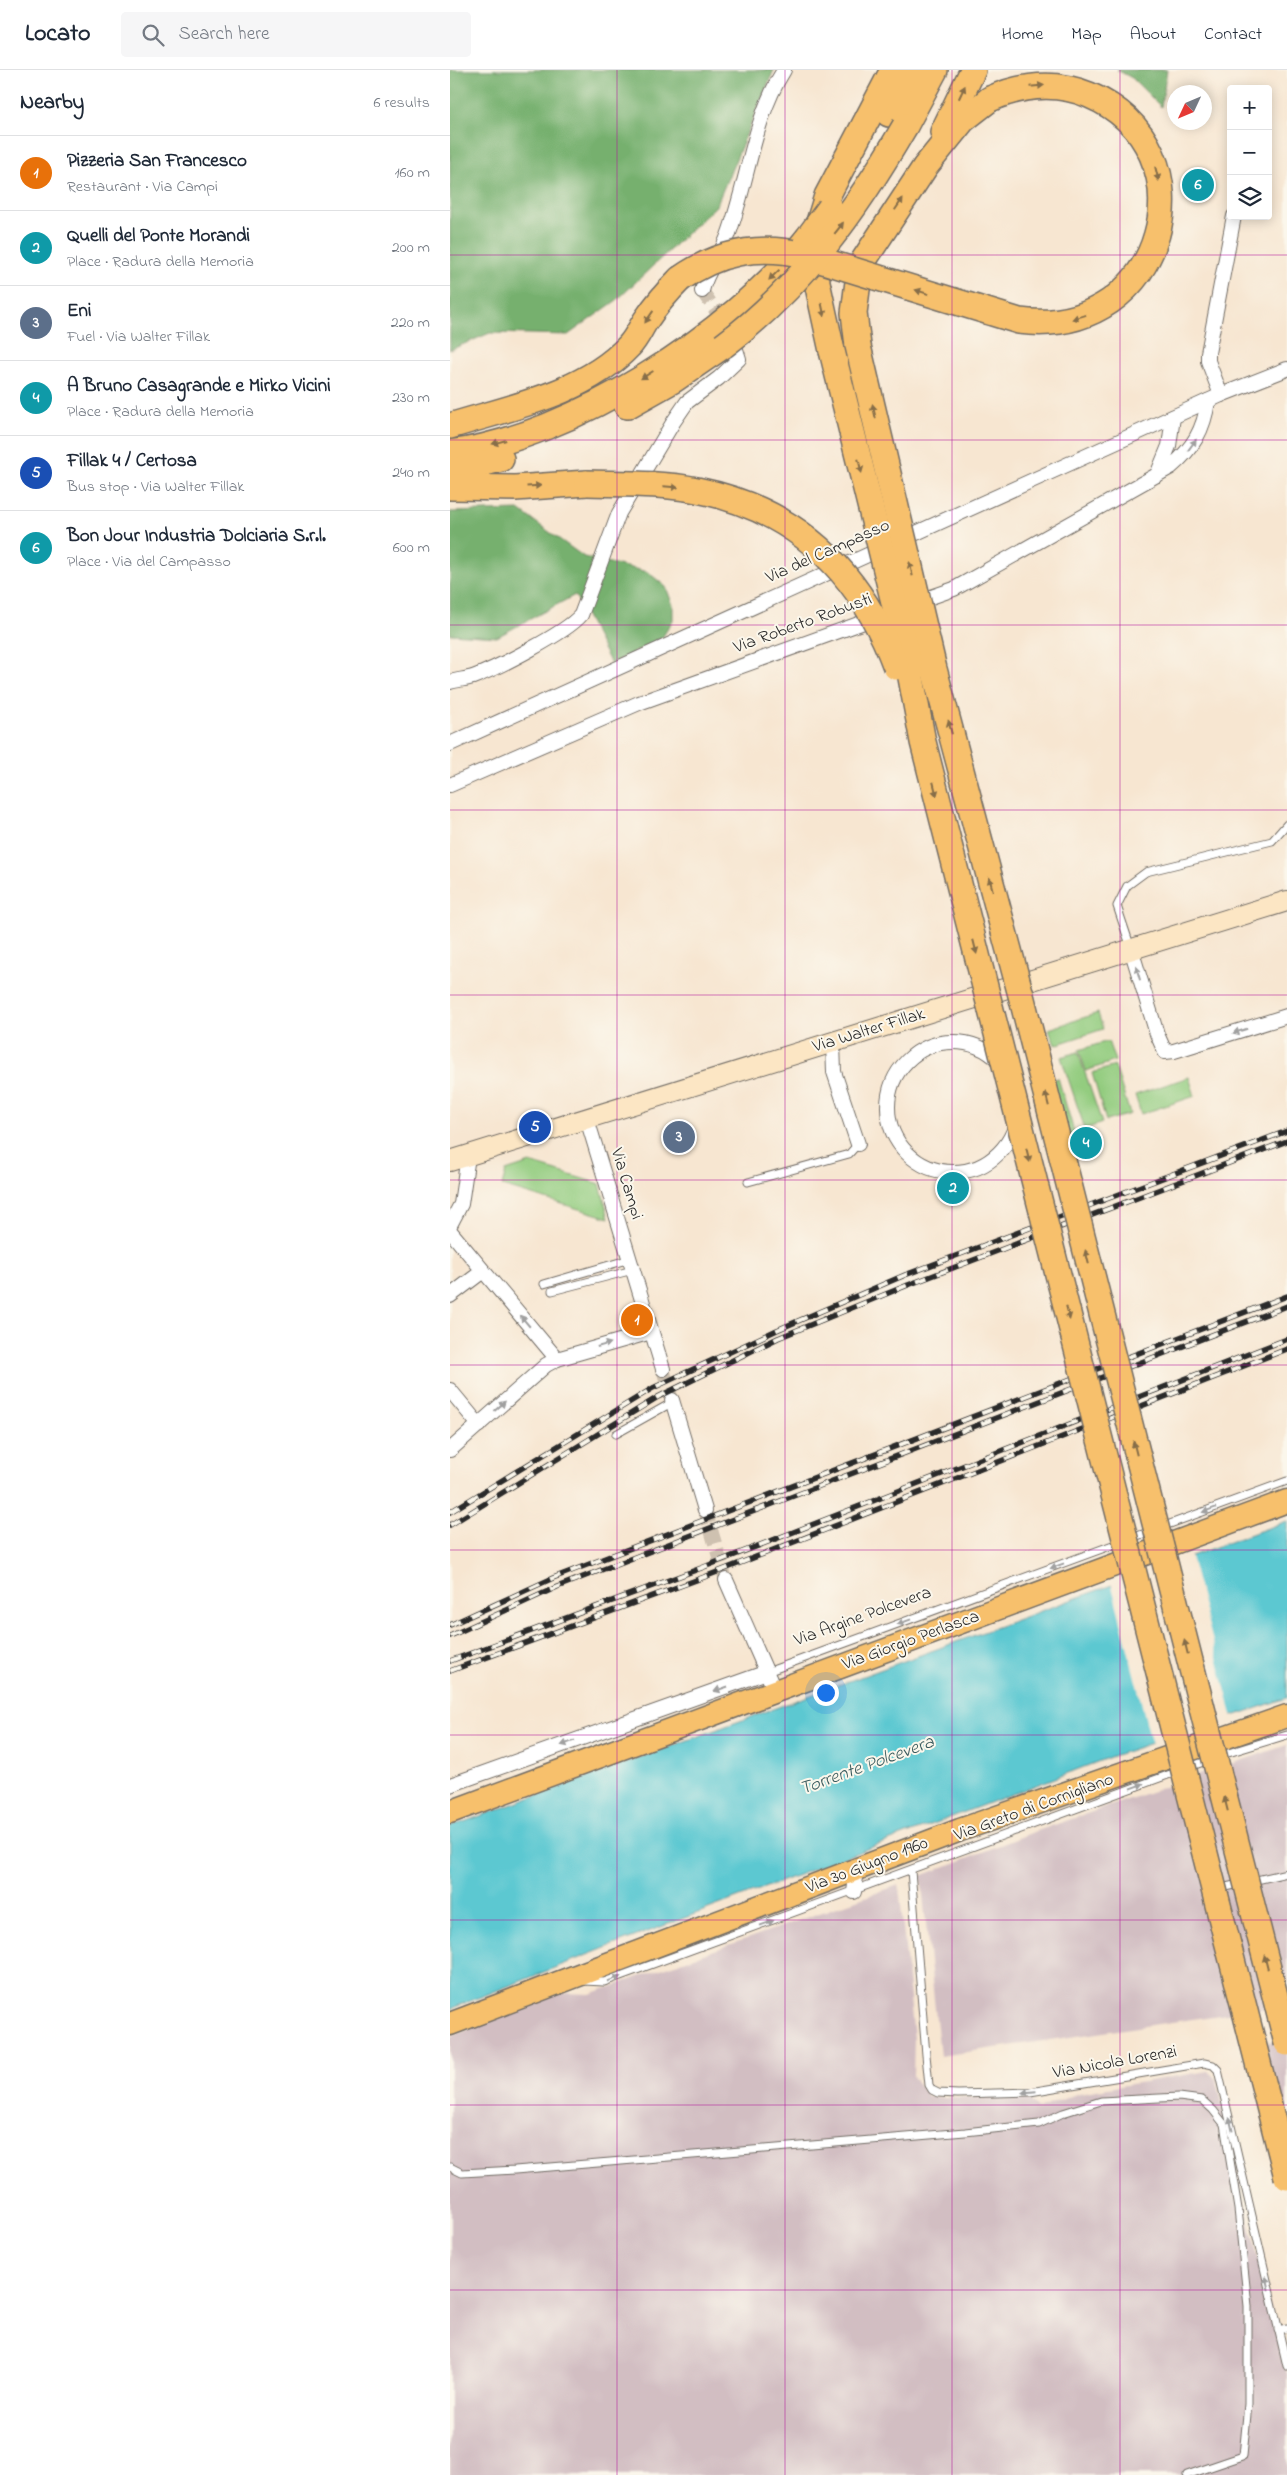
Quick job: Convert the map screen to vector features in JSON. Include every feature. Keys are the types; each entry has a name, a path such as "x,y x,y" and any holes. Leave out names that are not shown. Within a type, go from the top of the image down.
{"highway":[{"path":"893,70 826,196 815,235 817,282 832,351 906,651 923,742 1287,2177"},
{"path":"450,453 470,451 514,438 563,420 642,378 670,360 725,318 758,290 807,239 859,165 912,70"},
{"path":"450,472 474,467 566,437 675,380 726,337 772,304 807,268 871,183 935,70"},
{"path":"925,167 973,70"},
{"path":"450,426 565,388 592,375 612,362 630,345 663,296 680,279 701,266 723,256 756,250 772,249 804,255 1019,321 1042,323 1079,318 1106,306 1128,287 1138,275 1150,254 1158,232 1161,216 1160,184 1156,168 1143,140 1123,116 1111,106 1097,98 1075,90 1052,86 1036,86 1004,93 990,100 963,120 925,167 860,266 854,313 858,346 934,669 1024,1008 1287,2043"},
{"path":"450,487 515,488 587,482 674,487 717,495 775,517 817,545 849,578 877,620 923,742"}],"main road":[{"name":"Via Walter Fillak","path":"459,1159 1287,901"},
{"name":"Via Giorgio Perlasca","path":"450,1812 770,1682 1287,1501"},
{"name":"Via 30 Giugno 1960","path":"450,2024 566,1980 855,1881 960,1830 1287,1716"}],"street":[{"path":"702,291 704,282 728,238 765,112 784,70"},
{"path":"1221,395 1208,361 1208,353 1233,220"},
{"path":"450,682 473,676 534,647 572,625 581,615 619,513 674,421 687,402 719,378 739,359 726,337"},
{"name":"Via del Campasso","path":"450,744 1221,395 1287,369"},
{"name":"Via Roberto Robusti","path":"450,785 639,703 954,589 1157,475 1181,458 1196,441 1206,419 1208,401"},
{"path":"1157,475 1169,446 1173,418"},
{"path":"1131,949 1159,1041 1165,1052 1174,1051 1287,1016"},
{"path":"833,1043 834,1072 858,1144"},
{"path":"942,1043 962,1043 982,1049 998,1061 1010,1078 1017,1097 1017,1117 1011,1137 999,1153 982,1165 956,1172 942,1172 923,1165 907,1153 894,1137 888,1117 888,1097 894,1078 912,1057 923,1049 942,1043"},
{"name":"Via Campi","path":"587,1119 663,1369"},
{"path":"450,1225 461,1204 459,1159"},
{"path":"450,1231 557,1358"},
{"path":"450,1296 483,1271"},
{"path":"450,1450 546,1365 557,1358 652,1332"},
{"path":"450,1390 479,1425"},
{"path":"672,1401 705,1510"},
{"path":"726,1580 770,1682"},
{"name":"Via Argine Polcevera","path":"450,1785 770,1682"}],"lane":[{"path":"1131,949 1117,906 1127,886 1146,872 1272,841 1287,824"},
{"path":"748,1182 848,1154 858,1144"},
{"path":"544,1284 631,1265"},
{"path":"552,1291 631,1265"},
{"path":"616,1434 672,1401"},
{"name":"Via Argine Polcevera","path":"770,1682 1287,1481"},
{"name":"Via Greto di Cornigliano","path":"855,1881 911,1871 970,1847 1216,1758 1287,1735"},
{"name":"Via Nicola Lorenzi","path":"911,1871 929,2085 938,2093 1030,2092 1204,2063 1213,2065 1222,2079 1287,2366"},
{"path":"1226,1887 1287,1873"},
{"path":"450,2167 462,2173 514,2170 965,2132 1039,2124 1063,2113 1101,2101 1179,2097 1202,2100 1224,2124 1238,2209 1248,2306 1248,2404 1243,2456 1187,2475"},
{"path":"1278,2330 1287,2328"}],"shaded area":[{"path":"1287,1745 1287,2005 940,2056 921,1876 1031,1833"},
{"path":"899,1885 914,2039 913,2077 929,2097 1029,2098 1038,2109 1079,2093 1208,2071 1217,2080 1249,2221 1287,2374 1287,2475 450,2475 450,2037 560,1993 590,1994"},
{"path":"1287,2038 1287,2188 1265,2044"}],"green space":[{"path":"450,70 774,70 716,206 617,300 568,335 490,333 450,350"},
{"path":"1117,70 1167,70 1161,107 1132,78"},
{"path":"519,510 584,557 648,572 666,587 673,605 673,620 662,638 611,664 575,595 497,637 450,634 450,512"},
{"path":"1098,1013 1103,1029 1055,1045 1049,1029"},
{"path":"1108,1041 1115,1061 1086,1071 1079,1050"},
{"path":"1078,1052 1102,1123 1085,1129 1061,1057"},
{"path":"1115,1066 1130,1114 1106,1121 1092,1073"},
{"path":"1189,1077 1195,1096 1141,1114 1135,1095"},
{"path":"1058,1078 1075,1135 1053,1142 1036,1085"},
{"path":"530,1163 600,1184 609,1218 502,1186 506,1171"}],"water":[{"name":"Torrente Polcevera","path":"1287,1521 1287,1698 1113,1756 605,1948 450,2009 450,1827"}],"pier":[{"path":"1190,1553 1233,1719 1152,1745 1111,1582"}],"tunnel":[{"path":"702,291 726,325"},
{"path":"663,1369 672,1400"},
{"path":"705,1510 726,1580"}],"railway":[{"path":"450,1512 653,1388 777,1330 905,1275 1287,1131"},
{"path":"450,1525 658,1397 778,1338 908,1285 1287,1141"},
{"path":"450,1625 553,1578 1287,1296"},
{"path":"450,1636 557,1587 1287,1306"},
{"path":"450,1661 704,1567 1287,1339"},
{"path":"450,1671 707,1576 1287,1349"}],"place":[{"name":"Bon Jour Industria Dolciaria S.r.l.","path":"1198,185"},
{"name":"Fillak 4 / Certosa","path":"535,1127"},
{"name":"Eni","path":"679,1137"},
{"name":"A Bruno Casagrande e Mirko Vicini","path":"1086,1143"},
{"name":"Quelli del Ponte Morandi","path":"953,1188"},
{"name":"Pizzeria San Francesco","path":"637,1320"}]}
